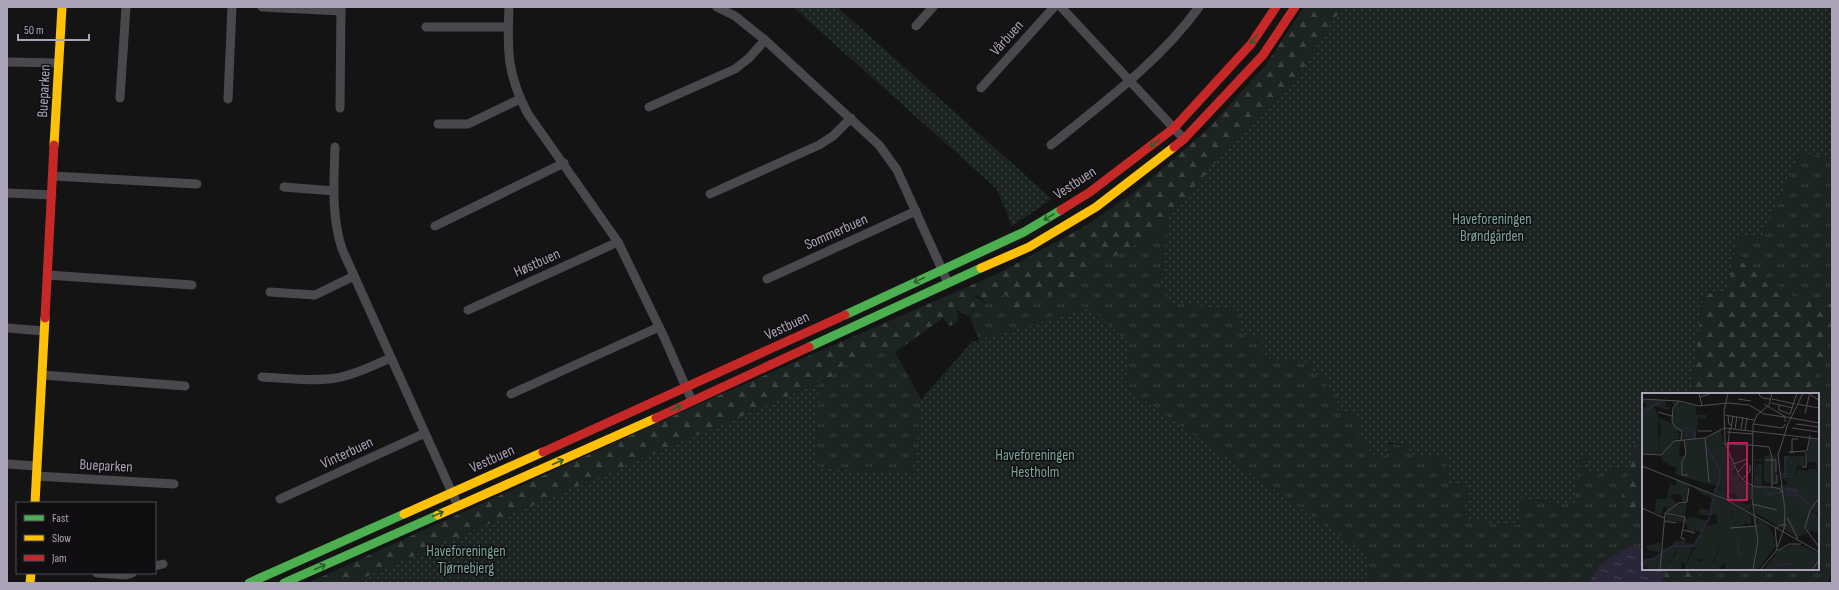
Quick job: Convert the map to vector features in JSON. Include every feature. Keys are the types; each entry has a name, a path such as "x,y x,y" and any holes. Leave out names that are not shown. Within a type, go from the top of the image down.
{"street":[{"name":"Bueparken","path":"35,502 62,7"},
{"path":"120,98 126,7"},
{"path":"228,99 232,7"},
{"path":"262,7 341,9 340,108"},
{"path":"509,7 508,27 510,68 520,99 528,114 564,163 618,242 659,327 692,401"},
{"path":"717,7 735,16 765,40 879,145 897,170 948,282"},
{"path":"916,26 933,7"},
{"name":"Vårbuen","path":"981,88 1054,7"},
{"path":"1062,7 1184,140"},
{"path":"1051,145 1130,81 1188,23 1199,7"},
{"name":"Vestbuen","path":"249,583 686,388 1024,232 1090,192 1174,128 1252,44 1276,7"},
{"name":"Vestbuen","path":"284,583 692,401 948,282 1029,247 1096,207 1184,140 1263,55 1295,7"},
{"path":"426,27 508,27"},
{"path":"649,107 735,68 749,58 765,40"},
{"path":"7,62 60,63"},
{"path":"438,124 468,124 520,99"},
{"path":"710,194 819,145 833,136 851,118"},
{"path":"335,146 334,216 337,232 354,276 458,506"},
{"path":"435,226 564,163"},
{"path":"53,176 197,184"},
{"path":"284,187 334,191"},
{"path":"7,193 52,195"},
{"name":"Sommerbuen","path":"767,279 916,211"},
{"name":"Høstbuen","path":"468,310 618,242"},
{"path":"48,275 192,285"},
{"path":"270,292 315,294 354,276"},
{"path":"511,394 659,327"},
{"path":"7,328 44,330"},
{"path":"262,377 318,379 335,378 350,375 391,358"},
{"path":"42,375 185,386"},
{"name":"Vinterbuen","path":"280,499 425,433"},
{"path":"7,464 37,471"},
{"name":"Bueparken","path":"37,471 174,484"},
{"path":"112,574 129,574"}],"green space":[{"path":"793,7 837,7 1052,199 1012,226 997,189"},
{"path":"1304,7 1347,7 1322,52 1213,181 1158,232 1108,260 1095,249 1086,257 1098,268 1015,315 1005,294 988,304 978,295 970,300 976,304 970,317 957,310 958,321 950,326 943,318 895,352 873,352 857,364 841,366 831,377 370,583 308,583 717,396 999,273 1087,225 1136,191 1205,132 1265,66"},
{"name":"Haveforeningen Brøndgården","path":"1342,7 1832,7 1832,158 1800,153 1761,238 1737,236 1728,292 1703,294 1691,393 1642,393 1642,445 1634,446 1630,470 1608,468 1606,475 1589,472 1589,456 1580,456 1574,505 1522,498 1518,526 1466,520 1469,486 1447,483 1447,458 1409,454 1409,446 1388,442 1386,456 1370,454 1369,442 1358,441 1359,413 1338,411 1338,391 1327,391 1327,375 1312,373 1311,363 1262,357 1262,337 1241,334 1242,311 1173,303 1161,284 1169,217 1215,163 1300,73"},
{"path":"1800,153 1832,158 1832,304 1795,297 1734,257 1737,235 1761,238"},
{"path":"1169,221 1173,303 1242,311 1262,337 1262,357 1312,363 1327,375 1338,391 1360,413 1358,440 1409,446 1409,454 1447,458 1469,486 1518,526 1522,498 1573,505 1580,456 1589,456 1608,468 1630,470 1621,506 1642,518 1642,548 1629,546 1599,565 1589,583 1369,583 1366,554 1126,388 1128,343 979,340 970,317 976,305 970,300 976,297 988,304 1005,293 1015,314 1098,268 1085,257 1095,249 1108,260 1158,232"},
{"path":"1734,257 1795,297 1832,304 1832,336 1808,393 1691,393 1703,294 1727,292"},
{"name":"Haveforeningen Hestholm","path":"1091,308 1128,343 1126,388 1366,554 1369,583 351,583 819,383 815,468 915,474 921,399 972,342"},
{"path":"1832,336 1832,574 1827,583 1694,583 1702,570 1819,570 1819,393 1808,393"},
{"path":"873,352 895,352 921,399 916,474 815,468 819,383 831,377 841,366 857,364"},
{"path":"1634,445 1642,445 1642,518 1621,506"},
{"path":"1668,570 1702,570 1694,583 1661,583"}],"water":[{"path":"1629,546 1642,548 1642,570 1668,570 1661,583 1589,583 1599,565"}],"traffic: fast":[{"path":"845,315 1024,232 1061,210"},
{"path":"809,347 981,268"},
{"path":"249,583 404,514"},
{"path":"284,583 438,515"}],"traffic: slow":[{"path":"54,145 62,7"},
{"path":"981,268 1029,247 1096,207 1174,147"},
{"path":"35,502 45,318"},
{"path":"438,515 656,418"},
{"path":"404,514 543,452"},
{"path":"30,583 31,574"}],"traffic: jam":[{"path":"1061,210 1090,192 1174,128 1251,44 1276,7"},
{"path":"1174,147 1184,139 1263,55 1295,7"},
{"path":"45,318 54,145"},
{"path":"543,452 845,315"},
{"path":"656,418 809,347"}],"park label":[{"name":"Haveforeningen Tjørnebjerg","path":"466,560"}]}
